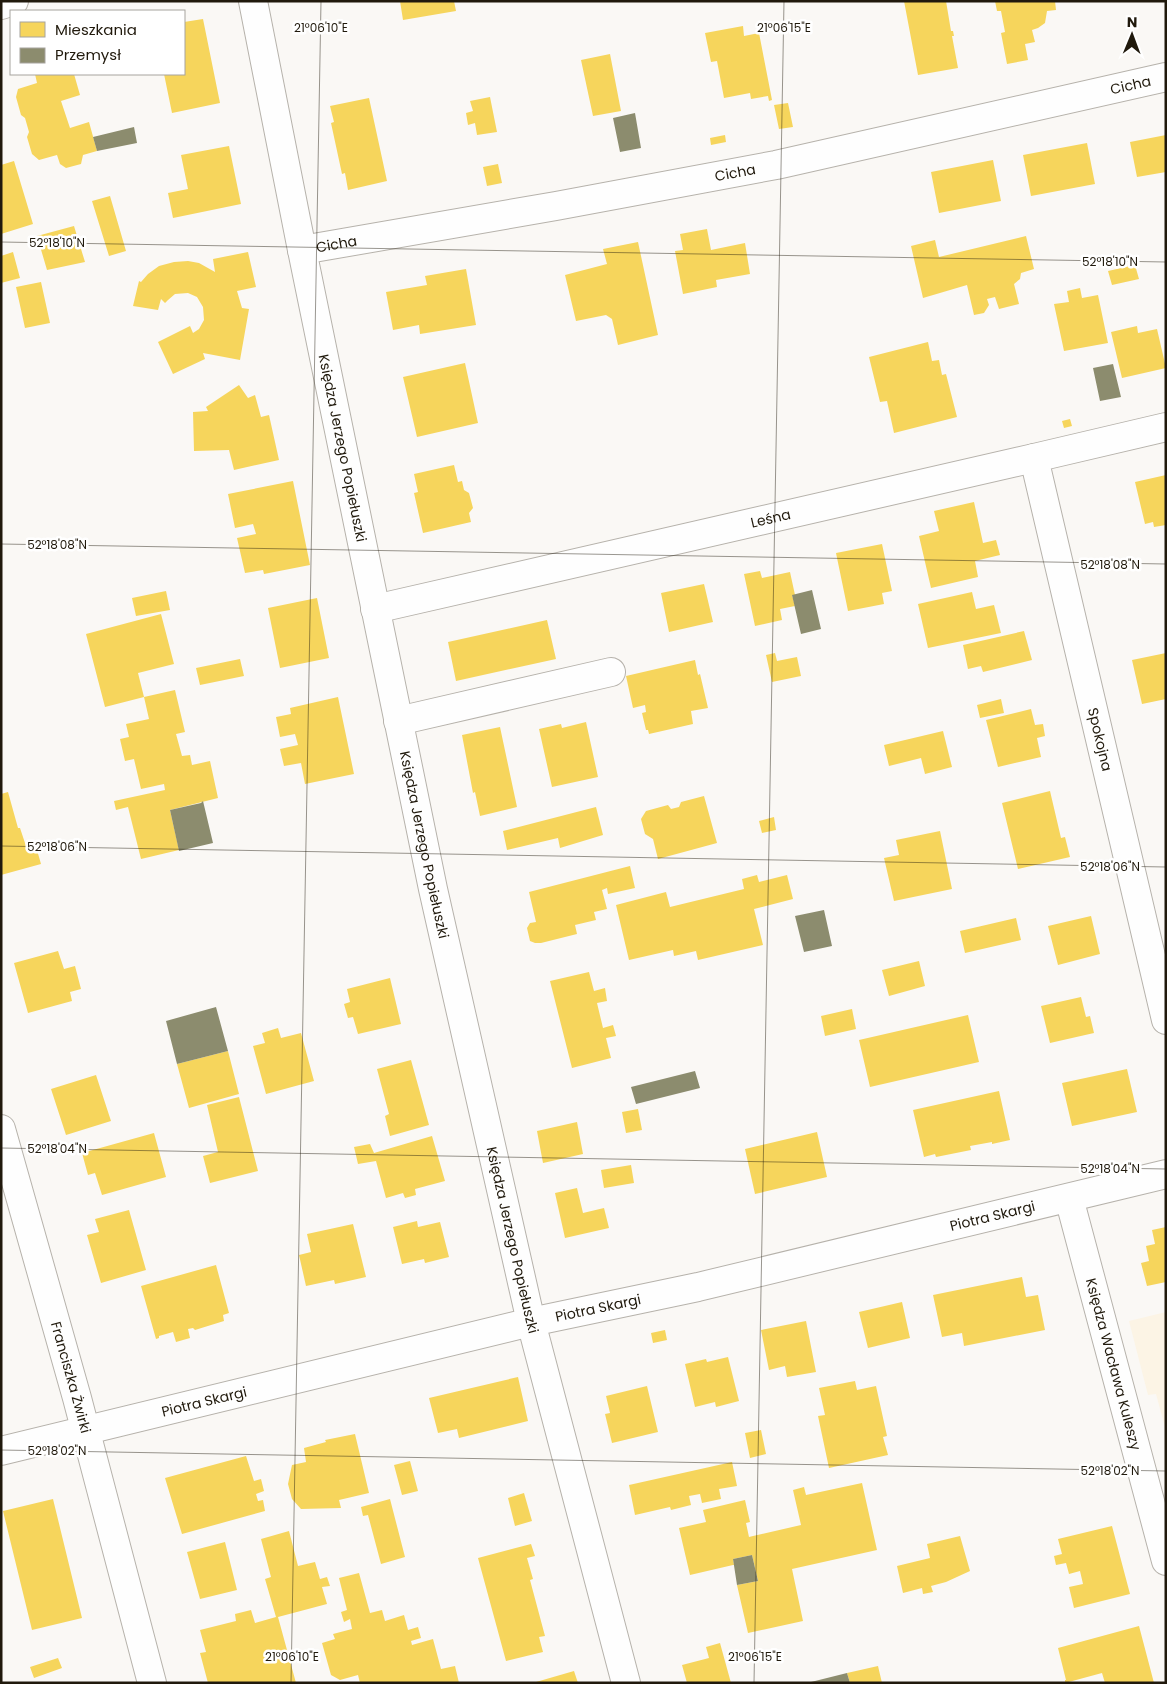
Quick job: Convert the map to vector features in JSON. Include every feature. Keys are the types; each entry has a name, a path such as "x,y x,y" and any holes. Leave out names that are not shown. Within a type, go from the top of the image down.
{"street":[{"path":"1,5 14,1"},
{"name":"Księdza Jerzego Popiełuszki","path":"253,1 435,899 531,1322 626,1683"},
{"name":"Cicha","path":"302,250 556,206 776,164 1166,77"},
{"name":"Leśna","path":"375,610 1166,427"},
{"name":"Spokojna","path":"1034,458 1166,1020"},
{"path":"398,721 611,672"},
{"name":"Franciszka Żwirki","path":"1,1129 86,1432 152,1683"},
{"name":"Piotra Skargi","path":"1,1451 86,1432 531,1322 698,1287 1166,1174"},
{"name":"Księdza Wacława Kuleszy","path":"1069,1198 1166,1562"}],"shaded area":[{"path":"1166,1312 1166,1431 1156,1394 1148,1395 1129,1321"}],"building: Mieszkania":[{"path":"400,1 454,1 456,11 403,20"},
{"path":"904,1 946,1 951,31 953,31 954,36 952,36 958,68 918,75"},
{"path":"995,1 1055,1 1056,10 1047,11 1045,23 1032,30 1035,42 1025,44 1028,60 1007,64 1001,33 1005,32 1001,11 997,11"},
{"path":"203,19 220,103 172,113 164,75 185,75 185,22"},
{"path":"743,26 744,36 759,33 772,100 769,101 768,96 751,99 750,93 724,98 717,61 711,62 705,33"},
{"path":"610,54 621,111 593,116 581,60"},
{"path":"35,75 74,75 80,95 61,101 70,128 89,122 97,151 83,155 81,164 66,168 60,164 57,155 39,160 32,154 27,137 29,132 25,118 21,115 16,97 18,89 37,83"},
{"path":"490,97 497,132 477,135 475,123 468,125 466,113 473,111 470,101"},
{"path":"369,98 387,181 348,190 345,173 342,174 331,123 334,122 330,106"},
{"path":"788,103 793,127 779,129 774,105"},
{"path":"725,135 726,142 711,145 710,138"},
{"path":"1166,135 1166,172 1137,177 1130,142"},
{"path":"1087,143 1095,184 1031,196 1023,155"},
{"path":"229,146 241,204 173,218 168,193 188,189 181,155"},
{"path":"993,160 1001,201 939,213 931,172"},
{"path":"14,161 33,224 1,234 1,165"},
{"path":"498,164 502,183 487,186 483,167"},
{"path":"110,196 126,251 109,256 92,201"},
{"path":"74,226 85,262 47,270 37,236"},
{"path":"707,229 711,250 745,243 750,274 716,280 717,287 683,294 675,251 683,250 680,234"},
{"path":"1026,236 1034,269 1021,273 1020,279 1014,284 1019,304 999,309 995,297 987,299 989,305 984,313 974,315 967,285 923,298 911,246 935,240 939,257"},
{"path":"638,242 658,335 618,345 612,319 606,315 576,321 565,275 607,264 603,249"},
{"path":"13,252 20,278 1,283 1,256"},
{"path":"248,252 256,287 237,291 242,308 249,309 240,360 203,353 205,359 173,374 158,342 190,326 193,333 199,329 204,320 203,307 197,297 188,293 175,294 165,303 161,299 158,310 133,306 139,281 141,282 159,266 174,262 188,261 199,263 215,272 213,259"},
{"path":"1135,265 1139,279 1112,285 1108,271"},
{"path":"466,269 476,325 420,334 419,325 393,330 386,292 427,285 425,276"},
{"path":"41,282 50,323 25,328 16,287"},
{"path":"1080,288 1082,298 1098,295 1108,343 1064,351 1054,304 1069,302 1067,291"},
{"path":"1137,326 1138,333 1157,329 1166,368 1122,378 1111,332"},
{"path":"928,342 932,361 939,360 942,375 946,374 957,417 894,433 887,401 880,402 869,357"},
{"path":"465,363 478,423 417,437 403,377"},
{"path":"239,385 248,398 255,395 261,417 269,415 279,460 234,470 229,450 194,451 193,412 208,411 206,407"},
{"path":"1070,419 1072,426 1064,428 1062,421"},
{"path":"454,465 458,482 462,481 464,490 469,493 473,508 469,513 471,522 423,533 414,493 418,492 414,474"},
{"path":"1166,475 1166,525 1154,527 1153,522 1145,524 1135,482"},
{"path":"293,481 310,565 264,574 263,570 245,573 237,538 256,534 253,524 235,528 228,494"},
{"path":"974,502 983,543 996,540 1000,555 975,561 978,577 931,588 919,536 939,531 934,511"},
{"path":"882,544 892,591 882,593 884,604 848,611 836,553"},
{"path":"760,571 762,578 790,572 795,595 792,595 795,606 780,609 782,620 755,626 744,574"},
{"path":"704,584 713,622 669,632 661,593"},
{"path":"166,591 170,610 136,616 132,598"},
{"path":"972,592 976,609 994,605 1001,633 928,648 918,604"},
{"path":"317,598 329,658 280,668 268,608"},
{"path":"161,614 174,664 138,673 144,697 105,707 86,634"},
{"path":"547,620 556,659 456,681 448,642"},
{"path":"1024,631 1032,660 983,672 981,666 968,669 963,645"},
{"path":"775,653 777,661 797,657 801,676 772,682 766,655"},
{"path":"1166,653 1166,699 1142,704 1132,660"},
{"path":"240,659 244,676 200,685 196,668"},
{"path":"695,660 708,708 691,711 693,724 649,734 648,730 646,730 642,713 646,712 645,705 633,708 626,676"},
{"path":"175,690 185,732 176,734 182,756 190,755 192,765 210,761 218,798 170,810 179,850 141,859 128,807 116,810 114,801 165,790 164,784 141,789 134,759 125,761 120,739 129,737 126,724 149,719 144,697"},
{"path":"338,697 354,774 305,784 301,763 284,766 280,749 298,745 295,734 280,737 276,717 291,714 290,708"},
{"path":"1001,699 1004,713 980,718 977,705"},
{"path":"1031,709 1035,725 1043,724 1045,736 1037,738 1041,757 998,767 986,720"},
{"path":"586,722 598,777 552,787 539,729 561,724 562,728"},
{"path":"500,727 517,807 480,816 475,792 473,793 462,735"},
{"path":"943,731 952,767 925,774 921,758 889,766 884,745"},
{"path":"1050,791 1061,838 1065,837 1070,857 1018,869 1002,803"},
{"path":"8,792 18,828 20,828 26,846 35,843 41,864 1,875 1,794"},
{"path":"704,796 717,843 658,859 653,839 645,834 641,819 646,811 668,805 671,809 679,807 681,802"},
{"path":"596,807 603,835 560,848 558,838 507,850 503,831"},
{"path":"774,817 776,830 762,833 759,821"},
{"path":"940,831 952,889 894,901 884,858 899,855 896,840"},
{"path":"630,866 635,888 608,894 607,888 602,890 607,909 594,912 596,920 575,925 577,934 541,943 530,941 527,928 530,923 536,922 529,892"},
{"path":"757,875 759,882 787,875 793,899 754,909 763,945 698,960 696,951 674,956 673,950 629,960 616,905 666,892 670,907 744,889 742,879"},
{"path":"1091,916 1100,954 1058,965 1048,926"},
{"path":"1016,918 1021,940 965,953 960,931"},
{"path":"58,951 64,969 75,966 81,989 70,992 72,1001 28,1013 14,963"},
{"path":"919,961 925,986 889,996 882,970"},
{"path":"589,972 594,991 605,988 607,1001 597,1003 603,1028 613,1025 616,1036 606,1038 611,1058 572,1068 550,981"},
{"path":"390,978 401,1024 358,1034 353,1017 348,1018 344,1004 350,1002 347,989"},
{"path":"1081,997 1086,1017 1090,1016 1094,1033 1050,1043 1041,1006"},
{"path":"852,1009 856,1029 825,1036 821,1016"},
{"path":"968,1015 979,1062 870,1087 859,1040"},
{"path":"278,1028 281,1038 301,1033 314,1081 266,1094 253,1046 265,1043 262,1033"},
{"path":"228,1051 239,1094 189,1108 177,1064"},
{"path":"411,1060 429,1125 390,1136 385,1116 389,1114 377,1069"},
{"path":"1127,1069 1137,1112 1072,1126 1062,1083"},
{"path":"96,1075 111,1121 66,1135 51,1089"},
{"path":"999,1091 1010,1140 970,1146 971,1150 936,1157 935,1154 924,1157 913,1110"},
{"path":"239,1097 258,1171 210,1183 203,1156 218,1152 207,1105"},
{"path":"638,1109 642,1130 626,1133 622,1112"},
{"path":"577,1122 583,1154 543,1163 537,1131"},
{"path":"817,1132 827,1177 755,1194 745,1149"},
{"path":"154,1133 166,1177 102,1195 95,1173 88,1175 82,1153"},
{"path":"432,1136 445,1181 415,1189 416,1195 405,1198 403,1193 386,1198 376,1161 358,1164 354,1147 370,1144 374,1153"},
{"path":"631,1165 634,1183 604,1188 601,1170"},
{"path":"577,1188 583,1213 604,1208 609,1228 565,1238 555,1193"},
{"path":"129,1210 146,1270 101,1283 87,1235 99,1232 95,1219"},
{"path":"417,1221 418,1227 440,1222 449,1257 425,1263 424,1259 402,1264 393,1227"},
{"path":"353,1224 366,1277 335,1284 334,1280 306,1286 299,1255 311,1252 307,1234"},
{"path":"1166,1227 1166,1282 1147,1286 1141,1263 1149,1261 1146,1246 1155,1244 1152,1230"},
{"path":"216,1265 229,1313 223,1315 224,1321 195,1330 193,1328 188,1329 190,1338 176,1342 173,1332 159,1336 156,1339 141,1286"},
{"path":"1022,1277 1026,1297 1038,1295 1045,1330 964,1346 962,1333 942,1337 933,1295"},
{"path":"902,1302 910,1338 868,1348 859,1312"},
{"path":"806,1321 816,1372 787,1377 785,1366 769,1370 761,1330"},
{"path":"665,1330 667,1340 653,1343 651,1333"},
{"path":"728,1357 739,1401 716,1407 715,1402 695,1407 685,1364 706,1359 707,1362"},
{"path":"518,1377 528,1421 459,1438 457,1429 438,1433 429,1398"},
{"path":"855,1381 857,1390 876,1386 887,1436 883,1437 888,1455 829,1468 818,1416 825,1415 819,1388"},
{"path":"647,1386 658,1432 612,1443 605,1414 610,1413 606,1396"},
{"path":"761,1430 766,1454 750,1458 745,1433"},
{"path":"355,1434 369,1493 339,1500 341,1508 301,1509 292,1499 288,1484 292,1465 306,1462 304,1448 326,1442 325,1440"},
{"path":"246,1456 254,1481 261,1479 264,1491 256,1494 258,1501 263,1500 265,1511 182,1534 165,1478"},
{"path":"410,1461 418,1491 402,1495 394,1465"},
{"path":"732,1462 737,1486 719,1489 721,1499 702,1503 700,1494 689,1496 691,1505 671,1510 670,1507 635,1515 629,1485"},
{"path":"862,1483 877,1550 792,1569 803,1621 748,1633 737,1585 758,1581 752,1555 733,1559 734,1565 690,1575 679,1528 706,1522 703,1510 745,1500 750,1522 746,1523 749,1537 801,1525 793,1490 804,1487 806,1495"},
{"path":"524,1493 532,1521 515,1526 508,1498"},
{"path":"53,1499 82,1618 32,1630 3,1511"},
{"path":"390,1499 405,1557 381,1564 368,1515 363,1516 361,1507"},
{"path":"1112,1526 1130,1594 1074,1608 1069,1587 1083,1584 1080,1571 1069,1574 1066,1563 1056,1565 1054,1556 1062,1554 1058,1539"},
{"path":"289,1531 298,1566 315,1562 320,1579 327,1577 330,1586 322,1587 327,1604 278,1617 296,1683 208,1683 200,1653 206,1652 200,1630 236,1621 235,1614 251,1610 255,1623 276,1617 265,1579 271,1577 261,1539"},
{"path":"960,1536 970,1571 946,1582 931,1586 933,1592 923,1594 922,1588 903,1593 897,1566 930,1558 927,1544"},
{"path":"225,1542 237,1590 200,1599 187,1552"},
{"path":"531,1544 535,1556 527,1558 533,1579 530,1580 545,1636 539,1637 543,1652 506,1661 478,1558"},
{"path":"359,1573 370,1613 382,1610 385,1621 404,1615 408,1630 418,1627 421,1638 411,1641 412,1645 433,1639 441,1669 455,1666 459,1683 360,1683 358,1675 340,1680 331,1675 322,1643 335,1639 333,1634 352,1629 350,1619 344,1622 341,1612 347,1610 339,1578"},
{"path":"1139,1626 1154,1683 1105,1683 1102,1673 1065,1683 1066,1680 1058,1648"},
{"path":"720,1643 731,1683 687,1683 682,1665 709,1658 706,1647"},
{"path":"58,1658 62,1668 34,1678 30,1667"},
{"path":"878,1666 882,1683 850,1683 847,1673"},
{"path":"574,1671 578,1683 536,1683 536,1682"}],"building: Przemysł":[{"path":"635,113 641,148 620,152 613,118"},
{"path":"134,127 137,143 97,151 93,137"},
{"path":"1113,364 1121,397 1100,401 1093,368"},
{"path":"812,590 821,629 801,634 792,595"},
{"path":"203,801 213,843 179,851 170,810"},
{"path":"824,910 832,946 804,952 795,916"},
{"path":"216,1007 228,1051 177,1064 166,1021"},
{"path":"695,1071 700,1088 636,1104 631,1087"},
{"path":"752,1555 758,1581 737,1585 733,1559"},
{"path":"847,1673 850,1683 811,1683 811,1682"}]}
